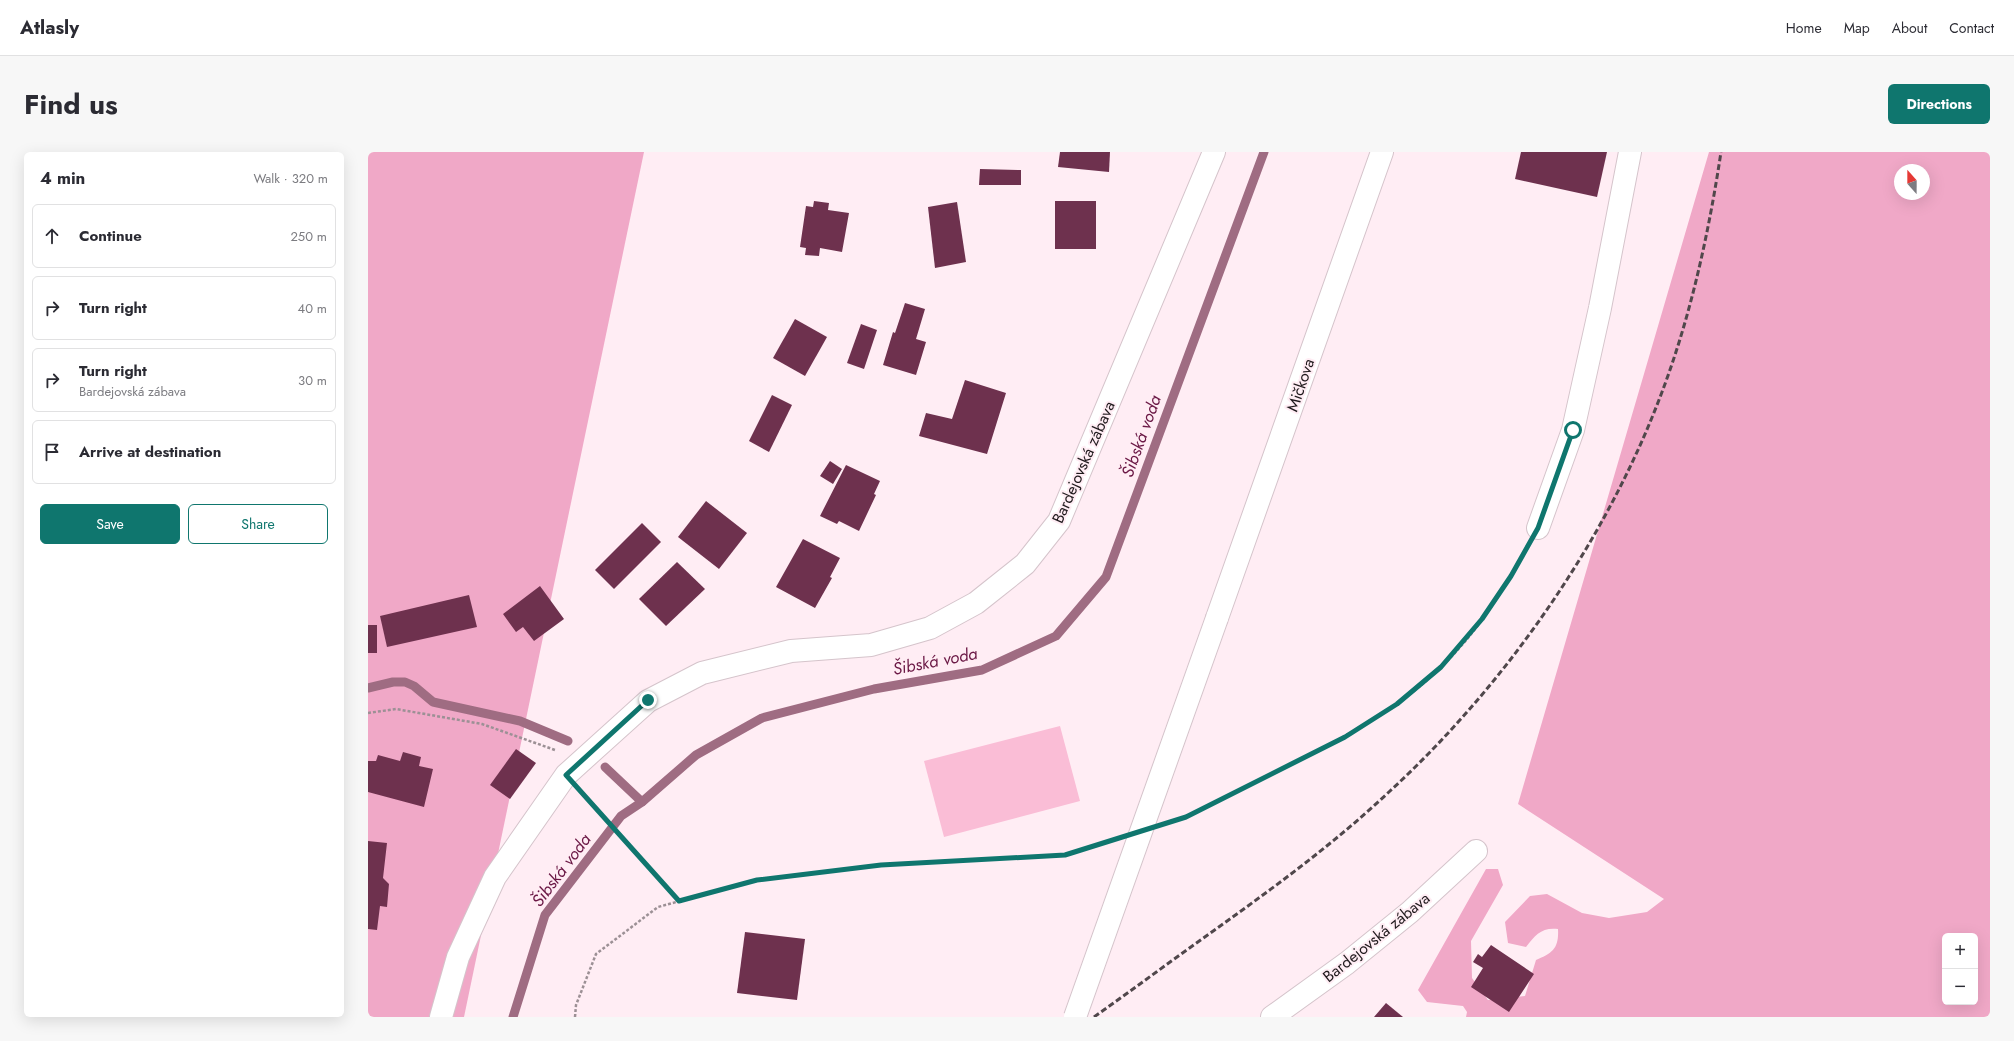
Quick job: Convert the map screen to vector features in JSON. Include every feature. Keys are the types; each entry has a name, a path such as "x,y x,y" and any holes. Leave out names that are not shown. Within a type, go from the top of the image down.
{"street":[{"name":"Bardejovská zábava","path":"441,1017 458,957 495,877 571,770 648,700 702,673 791,651 871,645 930,628 976,603 1025,564 1059,521 1214,152"},
{"name":"Mičkova","path":"1075,1017 1382,152"},
{"path":"1538,528 1573,430 1600,308 1630,152"},
{"name":"Bardejovská zábava","path":"1272,1017 1353,959 1410,912 1476,851"}],"path":[{"path":"1171,822 1186,817 1345,737 1397,704 1441,667 1482,619 1511,576 1538,528"},
{"path":"368,713 396,709 482,724 554,749 679,901"},
{"path":"575,1017 576,1005 596,954 658,907 757,880 881,865 1065,855 1111,841"}],"shaded area":[{"path":"368,152 644,152 464,1017 368,1017"},
{"path":"1709,152 1990,152 1990,1017 1466,1017 1467,1012 1463,1006 1427,1002 1418,990 1486,869 1498,869 1503,885 1471,941 1472,978 1488,1000 1525,996 1536,960 1551,952 1556,945 1558,929 1548,929 1539,933 1526,947 1508,943 1505,922 1530,896 1547,894 1582,913 1609,918 1647,912 1664,899 1518,804"},
{"path":"1060,726 1080,801 944,837 924,761"}],"building":[{"path":"1060,152 1110,152 1109,172 1058,167"},
{"path":"1521,152 1607,152 1597,197 1515,179"},
{"path":"980,169 1021,170 1021,185 979,185"},
{"path":"814,201 829,203 828,210 849,213 842,252 820,248 819,256 805,255 806,248 800,247 806,206 813,207"},
{"path":"1055,201 1096,201 1096,249 1055,249"},
{"path":"957,202 966,262 935,268 928,207"},
{"path":"905,303 925,309 916,339 926,342 916,375 883,365 893,332 895,333"},
{"path":"795,319 827,337 805,376 773,358"},
{"path":"861,324 877,330 864,369 847,363"},
{"path":"965,380 1006,393 987,454 919,436 926,413 952,419"},
{"path":"772,395 792,405 769,452 749,441"},
{"path":"830,461 842,469 833,484 820,476"},
{"path":"846,465 880,481 874,494 876,495 859,531 839,521 837,524 820,516"},
{"path":"706,501 747,533 719,569 678,537"},
{"path":"642,523 661,542 614,589 595,570"},
{"path":"803,539 840,558 830,577 832,578 815,608 776,587"},
{"path":"677,562 705,589 666,626 639,599"},
{"path":"540,586 564,619 534,641 523,627 516,632 503,614"},
{"path":"469,595 477,627 387,647 380,616"},
{"path":"368,625 377,625 377,653 368,653"},
{"path":"516,749 536,763 510,799 490,785"},
{"path":"403,752 421,757 419,766 433,769 424,807 368,792 368,761 376,761 378,755 400,761"},
{"path":"368,841 387,843 383,878 389,884 387,907 380,906 377,930 368,929"},
{"path":"745,932 805,939 797,1000 737,993"},
{"path":"1491,945 1534,974 1509,1012 1471,987 1483,968 1473,962 1478,954 1482,957"},
{"path":"1386,1003 1403,1017 1374,1017"}],"waterway":[{"name":"Šibská voda","path":"513,1017 545,915 621,816 642,802 696,755 762,718 874,689 982,670 1056,636 1106,577 1264,152"},
{"path":"368,688 393,682 405,682 414,686 433,702 520,721 568,741"},
{"path":"605,767 642,802"}],"railway":[{"path":"1094,1017 1283,880 1327,846 1369,810 1432,750 1472,707 1545,613 1578,563 1608,511 1634,458 1657,405 1679,343 1688,312 1710,216 1721,152"}],"route":[{"path":"648,700 566,775 679,901 757,880 881,865 1065,855 1186,817 1345,737 1397,704 1441,667 1482,619 1511,576 1538,528 1573,430"}]}
